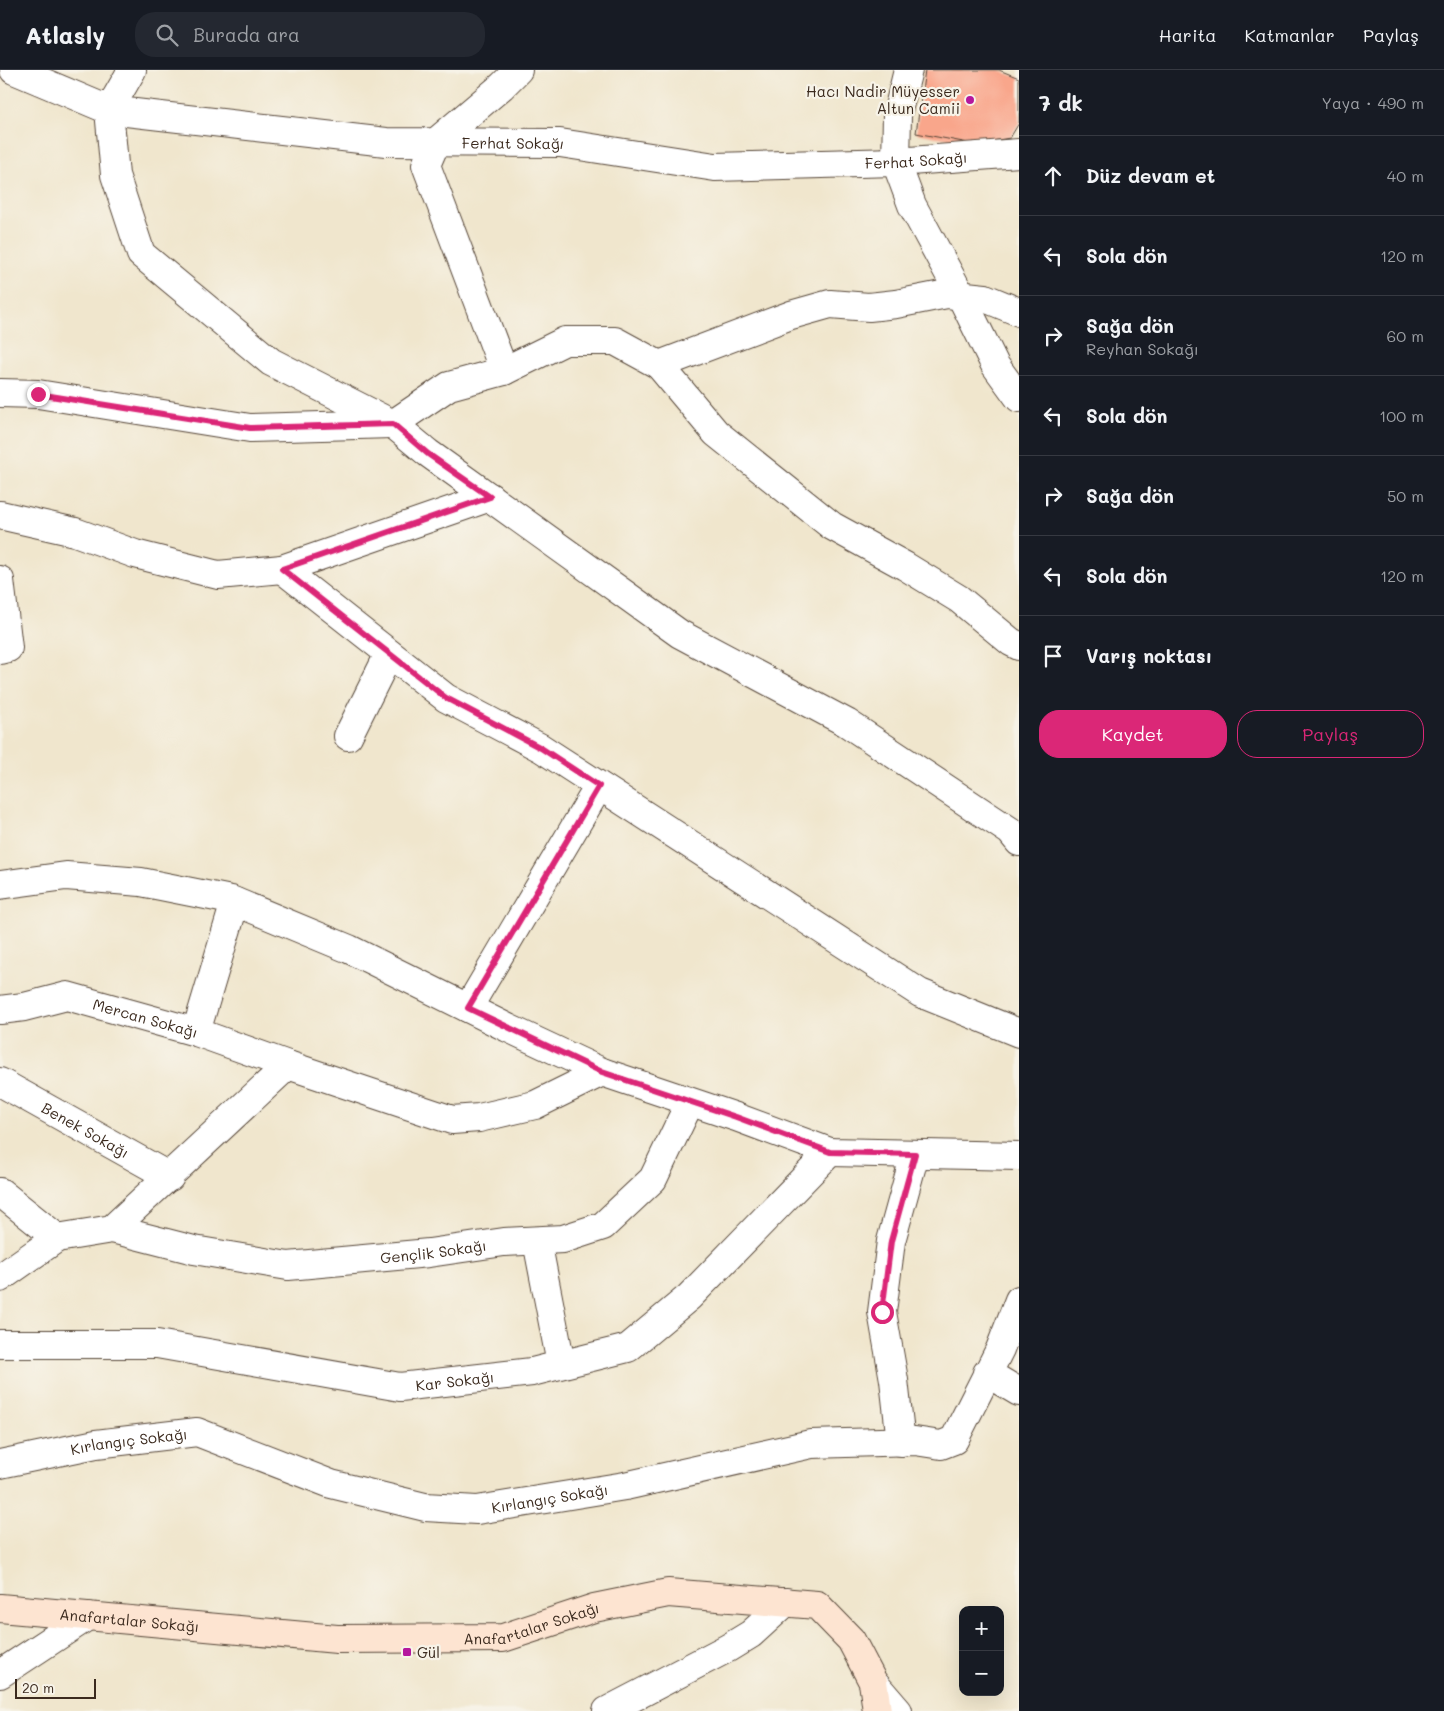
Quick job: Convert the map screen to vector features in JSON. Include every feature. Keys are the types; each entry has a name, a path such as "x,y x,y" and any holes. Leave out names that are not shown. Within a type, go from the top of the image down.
{"main road":[{"name":"Anafartalar Sokağı","path":"0,1608 337,1639 503,1638 594,1608 668,1593 817,1605 851,1640 873,1682 877,1711"}],"street":[{"name":"Ferhat Sokağı","path":"14,70 109,110 386,142 560,142 715,167 896,162 1016,150"},
{"path":"132,70 109,110 115,175 141,254 270,362 393,424 428,454 680,634 847,723 1010,831 1019,842"},
{"path":"504,371 426,166 436,142 518,70"},
{"path":"908,70 897,115 896,162 912,205 961,296 994,365 1019,398"},
{"path":"659,365 792,315 830,304 870,307 946,294 985,298 1019,312"},
{"path":"0,393 38,394 250,428 393,424 449,386 504,371 565,341 614,342 659,365 716,434 832,526 905,566 959,599 1011,642 1019,646"},
{"path":"0,515 76,532 135,554 218,575 282,569 490,497"},
{"path":"282,569 446,698 541,748 920,993 1019,1033"},
{"path":"0,580 8,648 0,650"},
{"path":"348,736 390,654"},
{"path":"468,1008 599,786"},
{"path":"0,885 66,876 141,882 235,902 349,949 602,1072 830,1152 1019,1156"},
{"path":"196,1032 235,902"},
{"name":"Mercan Sokağı","path":"0,1010 24,1007 68,996 196,1032 452,1120 480,1118 536,1105 602,1072"},
{"path":"0,1278 57,1238 112,1229 288,1065"},
{"name":"Benek Sokağı","path":"0,1082 170,1177"},
{"name":"Gençlik Sokağı","path":"112,1229 194,1250 288,1266 429,1253 504,1242 563,1239 603,1226 653,1179 690,1102"},
{"name":"Kar Sokağı","path":"0,1344 157,1344 400,1387 532,1372 628,1348 688,1297 830,1152"},
{"path":"900,1442 894,1380 882,1312 891,1241 915,1154"},
{"path":"0,1192 57,1238"},
{"path":"537,1241 561,1364"},
{"name":"Kırlangıç Sokağı","path":"0,1464 96,1444 197,1432 332,1484 425,1507 477,1510 625,1486 811,1444 900,1442 941,1444 954,1440 1000,1349 1019,1300"},
{"path":"987,1373 1019,1392"},
{"path":"607,1711 728,1648 751,1634 786,1602"},
{"path":"0,1674 88,1616"},
{"path":"873,1682 898,1711"}],"building":[{"name":"Hacı Nadir Müyesser Altun Camii","path":"925,70 999,70 1019,78 1019,123 1010,138 974,144 916,133"}],"place":[{"name":"Hacı Nadir Müyesser Altun Camii","path":"970,100"},
{"name":"Gül","path":"407,1652"}],"route":[{"path":"38,394 250,428 393,424 428,454 490,497 282,569 446,698 541,748 599,786 468,1008 602,1072 736,1117 830,1152 915,1154 891,1241 882,1312"}]}
